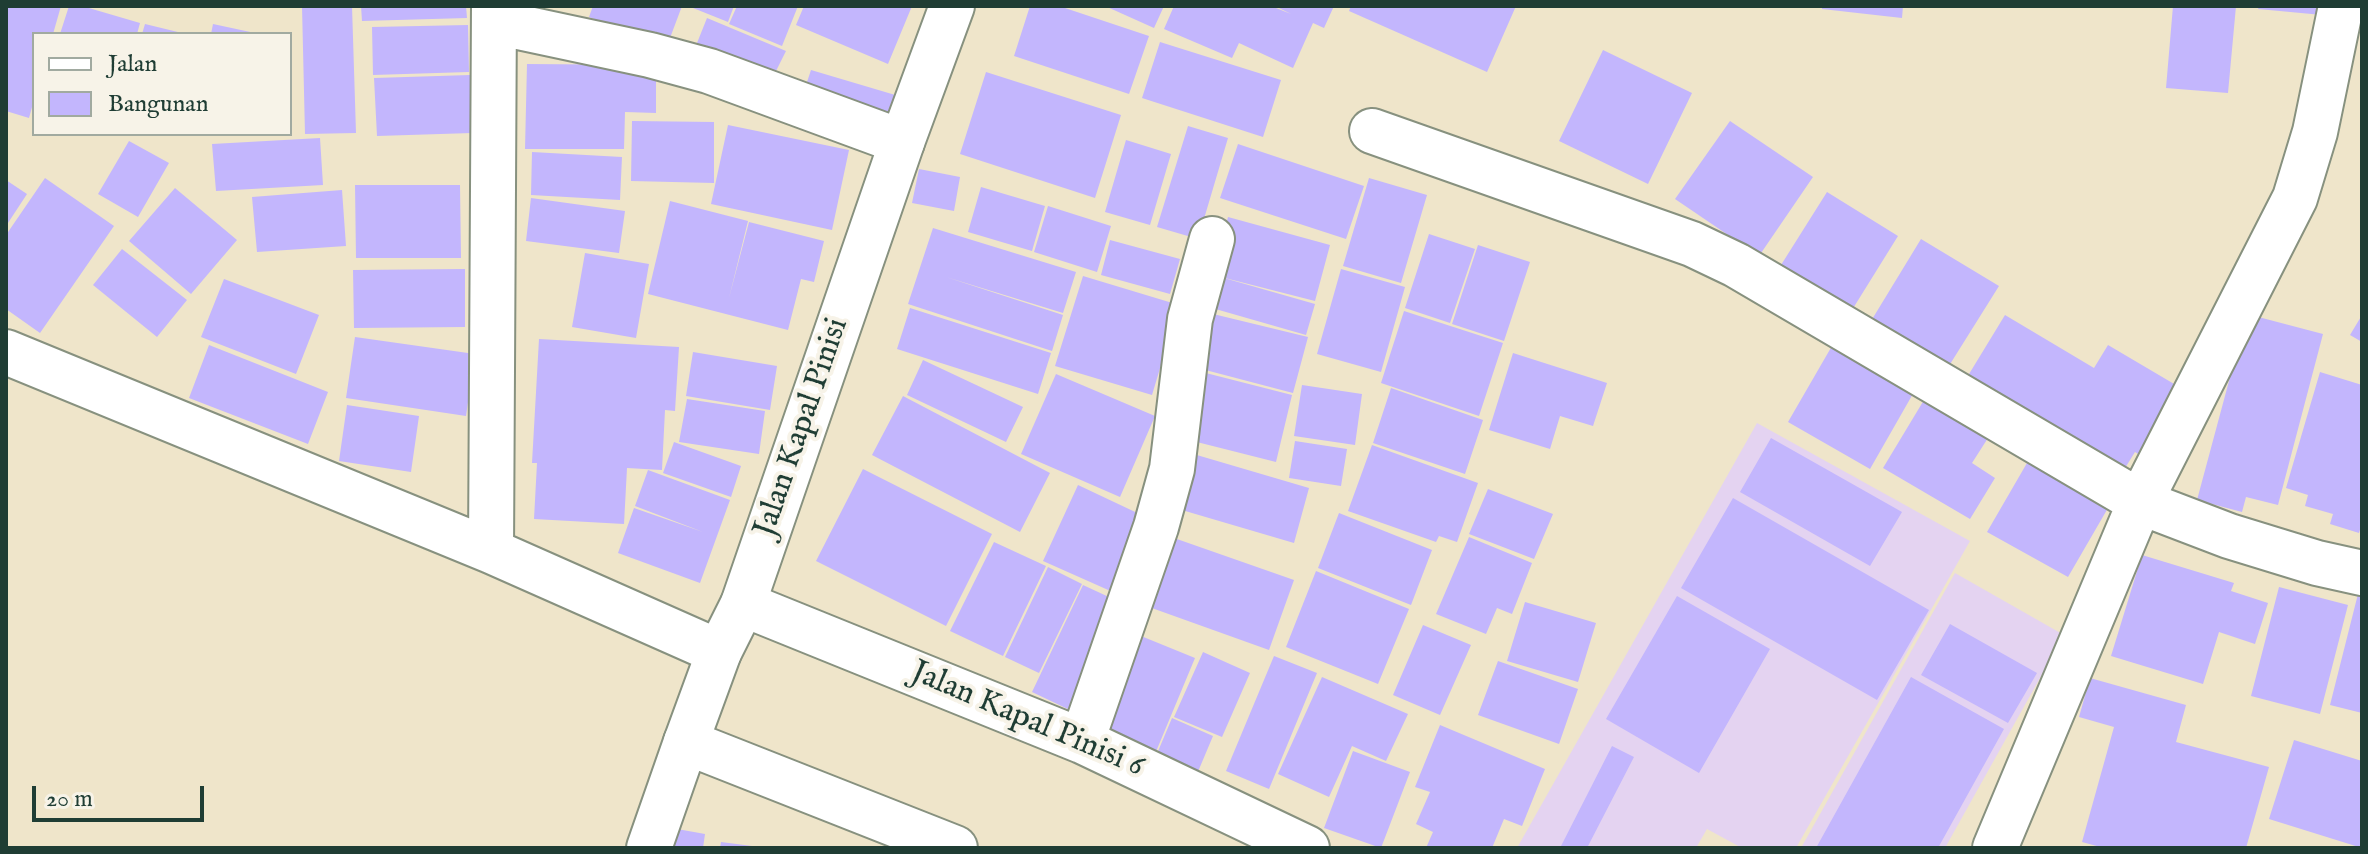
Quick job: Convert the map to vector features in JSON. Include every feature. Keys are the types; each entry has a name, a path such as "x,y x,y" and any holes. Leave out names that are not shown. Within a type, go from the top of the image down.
{"street":[{"name":"Jalan Kapal Pinisi","path":"649,848 719,652 743,604 952,6"},
{"path":"1995,848 2140,502 2295,198 2315,132 2341,6"},
{"path":"491,551 494,14 709,71 902,142"},
{"path":"1372,131 1692,244 1736,265 2140,502 2229,536 2317,563 2362,573"},
{"path":"1082,741 1156,527 1172,469 1190,319 1212,239"},
{"path":"6,352 491,551 719,652"},
{"name":"Jalan Kapal Pinisi 6","path":"743,604 1082,741 1307,848"},
{"path":"686,742 955,848"}],"shaded area":[{"path":"1757,423 1970,541 1796,848 1742,848 1707,829 1696,848 1517,848"},
{"path":"1955,573 2064,635 1945,848 1801,848"}],"building":[{"path":"6,6 61,6 54,32 32,32 32,107 29,118 6,111"},
{"path":"69,6 82,6 140,23 138,32 61,32"},
{"path":"302,6 352,6 356,133 305,134"},
{"path":"361,6 466,6 467,18 362,21"},
{"path":"593,6 682,6 667,46 589,17"},
{"path":"688,6 734,6 728,22"},
{"path":"737,6 798,6 782,46 729,24"},
{"path":"804,6 912,6 888,64 796,25"},
{"path":"1030,6 1059,6 1149,36 1129,94 1014,56"},
{"path":"1105,6 1164,6 1154,28"},
{"path":"1174,6 1271,6 1291,14 1275,6 1334,6 1324,28 1313,23 1293,68 1239,43 1232,58 1164,29"},
{"path":"1351,6 1516,6 1487,72 1349,11"},
{"path":"1822,6 1903,6 1902,18 1822,9"},
{"path":"2173,6 2236,6 2228,93 2166,88"},
{"path":"2259,6 2334,6 2333,16 2258,9"},
{"path":"707,18 786,51 772,79 695,48"},
{"path":"145,24 178,32 143,32"},
{"path":"213,24 250,32 211,32"},
{"path":"468,25 469,72 373,75 372,27"},
{"path":"1160,42 1281,80 1263,137 1142,98"},
{"path":"1603,50 1692,93 1648,184 1559,141"},
{"path":"527,64 656,65 656,113 625,112 624,149 525,149"},
{"path":"811,70 902,97 890,126 801,100"},
{"path":"986,72 1121,115 1095,198 960,154"},
{"path":"470,75 472,133 377,136 374,78"},
{"path":"632,121 714,122 714,183 631,181"},
{"path":"1730,121 1813,177 1759,256 1675,199"},
{"path":"728,125 849,150 832,230 711,204"},
{"path":"1188,126 1228,138 1198,239 1157,227"},
{"path":"320,138 323,185 216,191 212,144"},
{"path":"1126,140 1171,154 1150,225 1105,212"},
{"path":"129,141 169,163 138,217 98,194"},
{"path":"1238,144 1364,186 1346,239 1220,198"},
{"path":"532,152 622,157 620,200 531,195"},
{"path":"919,169 960,177 954,211 912,203"},
{"path":"45,178 114,226 40,333 6,309 6,235"},
{"path":"1369,178 1427,195 1401,283 1343,266"},
{"path":"6,180 27,194 6,226"},
{"path":"355,185 460,185 461,258 356,258"},
{"path":"981,187 1045,206 1032,251 968,232"},
{"path":"175,188 237,240 191,294 129,241"},
{"path":"342,190 346,246 257,252 252,197"},
{"path":"1827,192 1898,236 1852,310 1781,265"},
{"path":"531,198 625,211 619,253 526,241"},
{"path":"670,201 748,221 729,298 749,222 824,241 814,282 801,279 788,330 648,294"},
{"path":"1048,206 1111,226 1097,272 1034,252"},
{"path":"1228,217 1330,245 1315,301 1217,276 1315,304 1306,335 1205,306"},
{"path":"933,228 1076,272 1063,313 946,277 1063,315 1052,351 908,304"},
{"path":"1429,234 1475,249 1450,323 1405,308"},
{"path":"1921,239 1999,286 1947,369 1871,321"},
{"path":"1110,240 1180,259 1170,294 1101,275"},
{"path":"1478,245 1530,262 1504,341 1452,324"},
{"path":"122,249 187,300 157,337 93,285"},
{"path":"585,253 649,264 636,338 572,327"},
{"path":"465,269 465,327 354,328 353,270"},
{"path":"1341,269 1405,287 1381,372 1317,354"},
{"path":"1083,276 1179,305 1152,395 1055,366"},
{"path":"224,279 319,315 296,374 201,337"},
{"path":"910,308 1051,353 1038,394 897,349"},
{"path":"1404,311 1503,343 1479,416 1381,383"},
{"path":"1209,313 1308,337 1293,393 1194,367"},
{"path":"2247,314 2323,334 2278,505 2246,497 2242,512 2197,500"},
{"path":"2005,315 2094,368 2108,345 2186,391 2145,458 2135,452 2122,473 1966,379"},
{"path":"2362,315 2362,342 2350,335"},
{"path":"355,337 475,354 466,416 346,398"},
{"path":"539,339 679,347 675,411 665,410 662,470 627,468 624,524 534,519 537,463 532,463"},
{"path":"1836,339 1918,385 1870,469 1788,422"},
{"path":"209,345 328,392 308,444 189,398"},
{"path":"693,352 777,366 770,410 686,396"},
{"path":"1513,353 1607,383 1593,426 1560,416 1550,449 1489,430"},
{"path":"923,360 1023,407 1006,442 907,395"},
{"path":"1198,371 1292,395 1276,462 1181,438"},
{"path":"2320,372 2362,385 2362,523 2359,533 2330,524 2333,514 2305,506 2308,495 2286,488"},
{"path":"1056,374 1155,416 1120,497 1021,454"},
{"path":"1302,385 1362,394 1355,445 1294,436"},
{"path":"1391,388 1483,420 1465,474 1373,443"},
{"path":"903,396 1050,473 1020,532 872,455"},
{"path":"687,399 765,411 759,454 679,442"},
{"path":"1924,400 1988,438 1972,463 1995,478 1970,519 1883,468"},
{"path":"347,405 419,416 411,472 339,461"},
{"path":"1771,438 1902,512 1870,566 1740,492"},
{"path":"1295,441 1347,449 1341,486 1289,478"},
{"path":"674,442 741,466 731,497 663,473"},
{"path":"1372,445 1478,483 1457,542 1439,536 1436,542 1348,511"},
{"path":"1190,453 1309,488 1294,543 1175,508"},
{"path":"2027,463 2108,508 2068,577 1987,532"},
{"path":"863,469 992,534 946,626 816,561"},
{"path":"648,470 730,500 700,583 618,553 634,508 703,532 635,506"},
{"path":"1078,485 1150,519 1115,593 1043,561"},
{"path":"1488,489 1553,514 1534,559 1469,534"},
{"path":"1733,498 1929,610 1877,700 1681,588"},
{"path":"1339,513 1432,550 1411,605 1318,568"},
{"path":"1469,537 1532,563 1512,614 1497,608 1486,634 1436,614"},
{"path":"1174,538 1294,580 1269,650 1149,607"},
{"path":"994,542 1046,566 1003,656 950,631"},
{"path":"2142,555 2234,583 2231,591 2268,603 2255,644 2219,632 2203,684 2111,656"},
{"path":"1048,567 1082,584 1039,673 1005,657"},
{"path":"1316,571 1409,609 1378,684 1286,647"},
{"path":"1083,585 1124,604 1072,711 1032,692"},
{"path":"2279,587 2348,605 2320,714 2251,696"},
{"path":"2359,590 2362,591 2362,713 2330,705"},
{"path":"1677,596 1770,649 1699,773 1606,719"},
{"path":"1525,602 1596,623 1578,682 1507,661"},
{"path":"1950,624 2037,673 2008,723 1921,675"},
{"path":"1423,625 1471,645 1440,715 1393,695"},
{"path":"1141,636 1195,658 1155,754 1102,732"},
{"path":"1203,652 1250,673 1222,737 1174,717"},
{"path":"1274,656 1317,673 1269,789 1226,771"},
{"path":"1498,661 1578,689 1559,744 1478,715"},
{"path":"1322,677 1408,714 1386,761 1352,746 1329,797 1278,774"},
{"path":"1911,677 2004,729 1938,848 1816,848"},
{"path":"2090,678 2186,705 2176,742 2269,767 2246,848 2104,848 2082,842 2114,727 2079,717"},
{"path":"1172,718 1213,736 1197,774 1156,756"},
{"path":"1440,725 1545,769 1522,826 1504,819 1492,848 1426,848 1433,832 1416,824 1430,792 1415,787"},
{"path":"2294,740 2362,761 2362,848 2269,819"},
{"path":"1612,746 1634,757 1587,848 1560,848"},
{"path":"1353,751 1410,772 1381,848 1324,828"},
{"path":"666,827 705,834 703,848 663,848"},
{"path":"721,842 752,846 752,848 720,848"}]}
